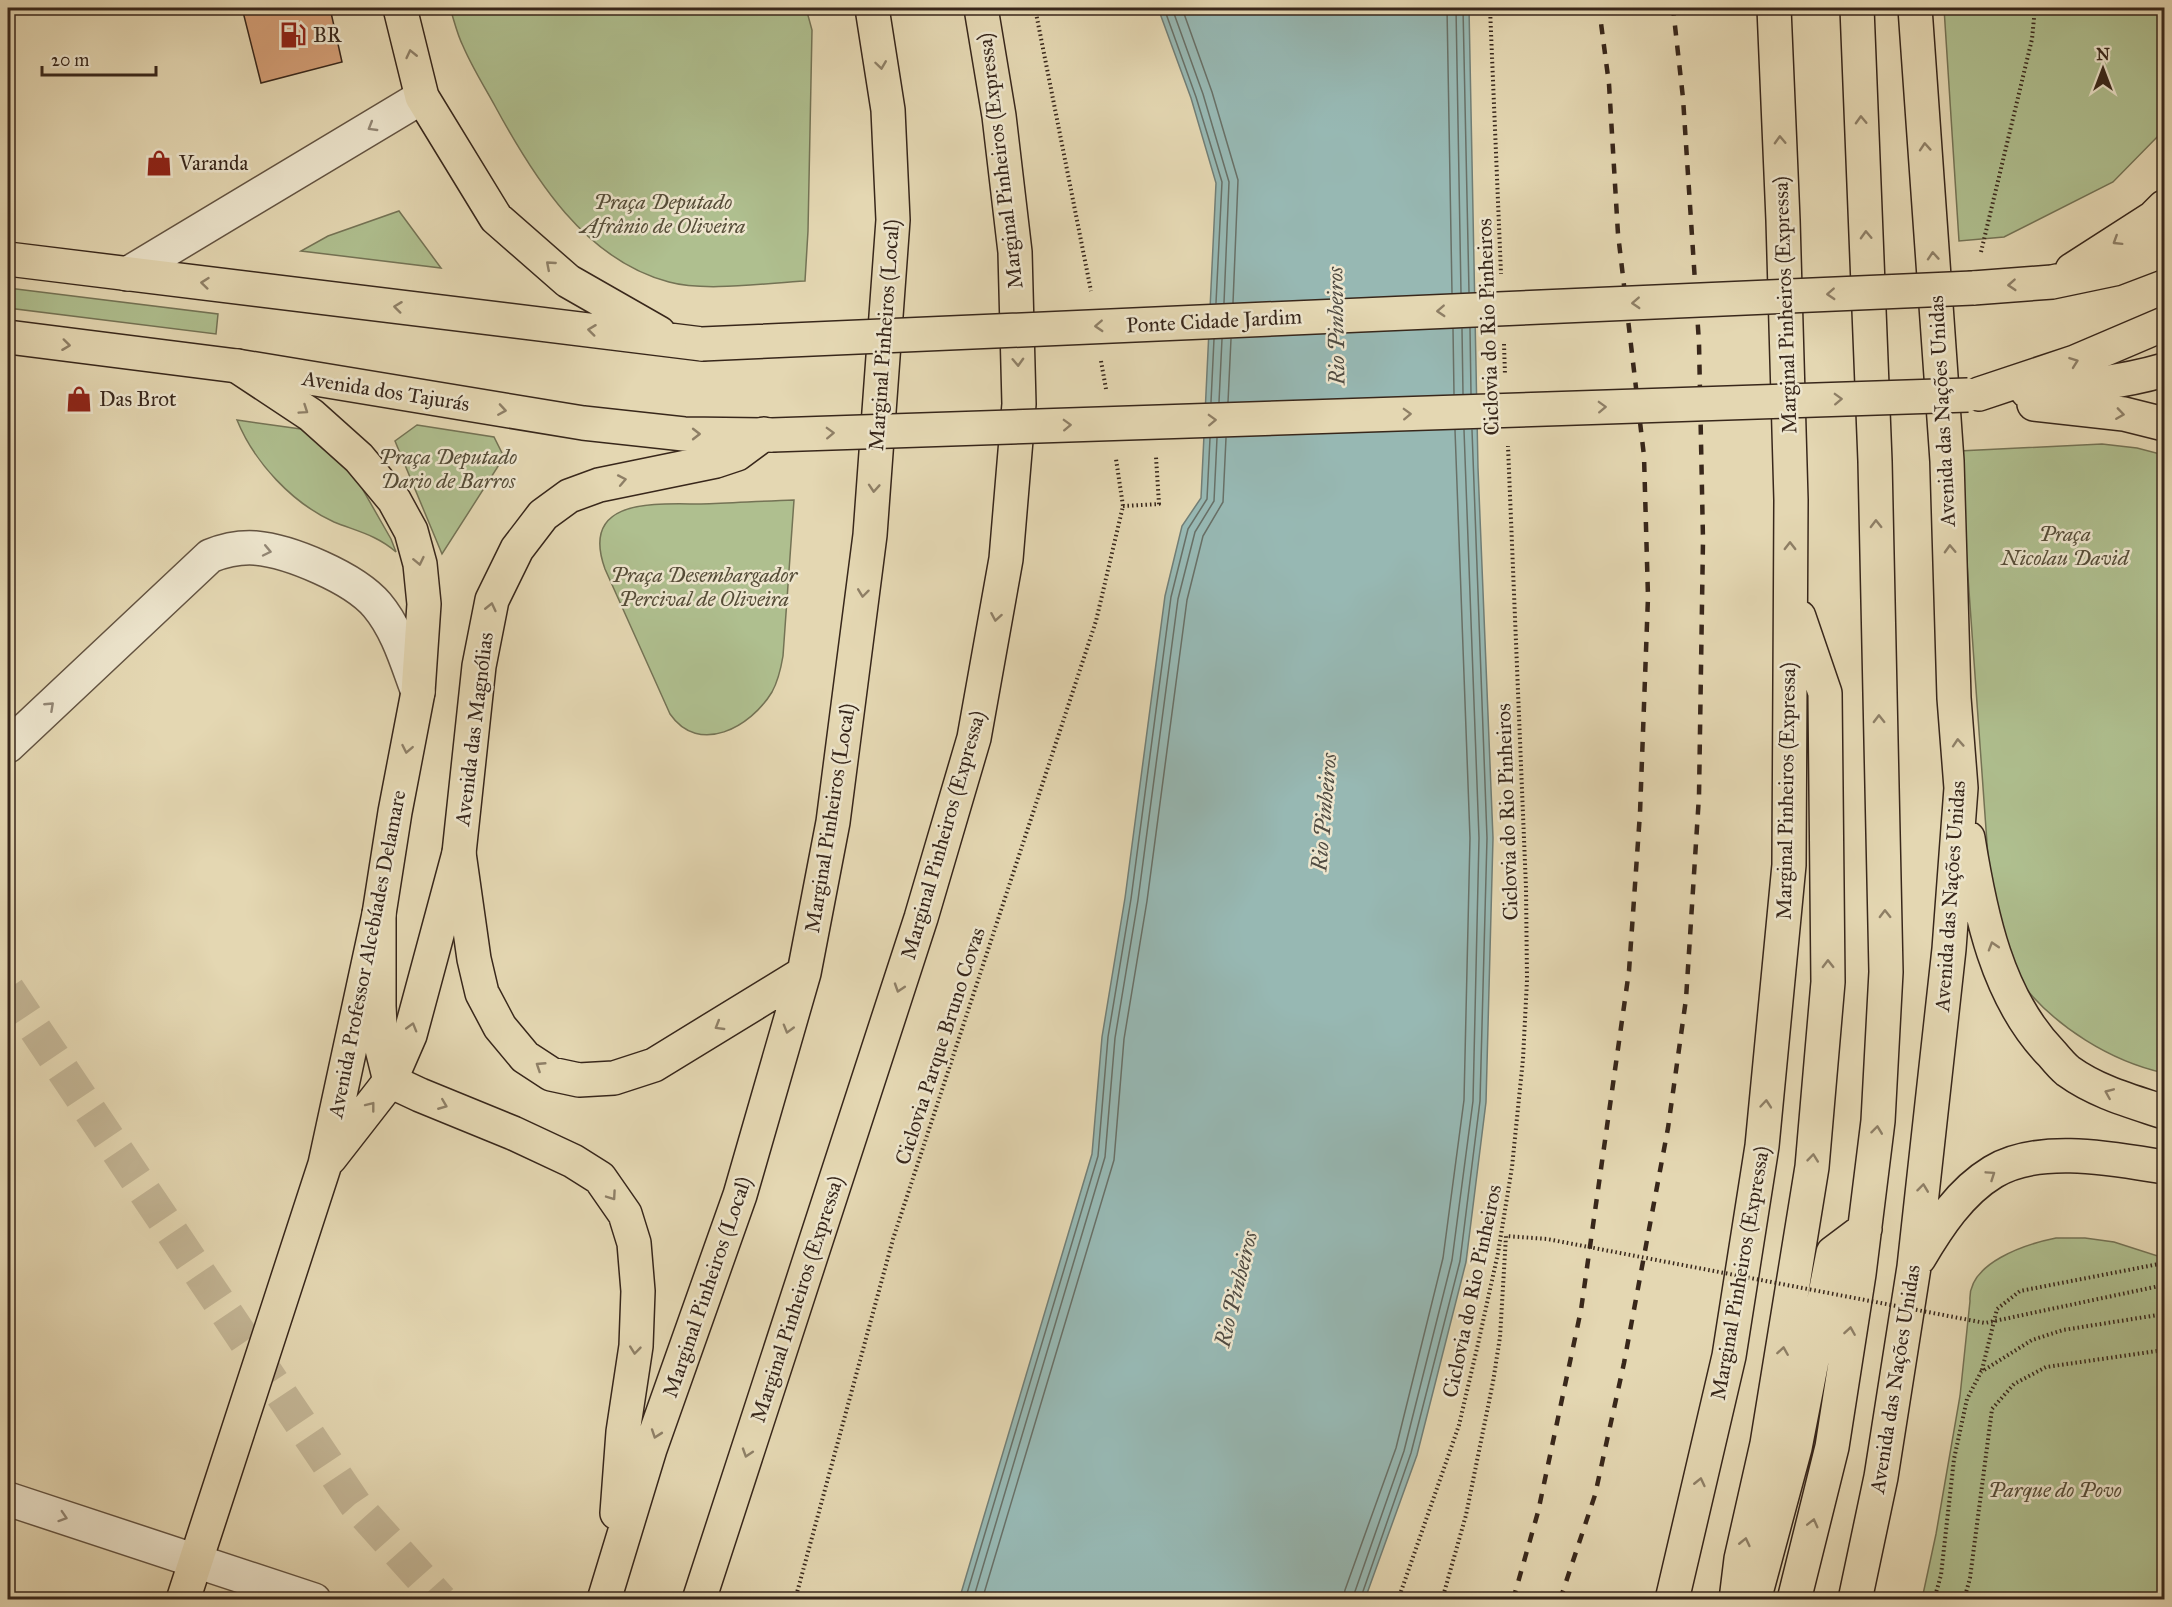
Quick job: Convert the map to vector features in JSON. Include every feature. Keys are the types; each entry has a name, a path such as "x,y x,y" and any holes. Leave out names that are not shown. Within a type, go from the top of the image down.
{"main road":[{"path":"400,8 422,97 496,218 568,281 686,342"},
{"name":"Marginal Pinheiros (Local)","path":"608,1586 650,1449 740,1195 804,973 833,822 870,535 893,220 888,110 872,8"},
{"name":"Marginal Pinheiros (Expressa)","path":"699,1599 921,918 974,738 1006,559 1019,404 1015,252 999,116 981,8"},
{"name":"Marginal Pinheiros (Expressa)","path":"1672,1599 1730,1356 1762,1146 1789,865 1791,500 1774,8"},
{"path":"1794,1599 1832,1447 1865,1229 1878,1121 1886,972 1875,461 1857,8"},
{"name":"Avenida das Nações Unidas","path":"1855,1599 1881,1477 1914,1267 1948,949 1961,788 1954,698 1947,461 1915,8"},
{"path":"2052,282 2153,218 2164,207"},
{"name":"Ponte Cidade Jardim","path":"686,342 1973,288 2052,282 2114,268 2164,250"},
{"path":"8,259 686,342"},
{"path":"1974,395 2075,362 2164,324"},
{"name":"Avenida dos Tajurás","path":"8,338 237,366 583,423 684,434 768,434"},
{"name":"Avenida Professor Alcebíades Delamare","path":"183,1599 325,1164 379,914 395,812 418,692 424,604 420,564 411,531 394,500 359,458 311,415 237,366"},
{"path":"768,434 1974,395 2072,387 2143,376 2164,370"},
{"path":"1974,395 2016,403 2124,414 2164,424"},
{"name":"Avenida das Magnólias","path":"325,1164 390,1081 410,1035 459,853 479,666 492,600 517,549 543,515 569,496 599,485 716,461 737,454 768,434"},
{"path":"1736,1599 1741,1559 1767,1444 1812,1167 1828,982 1825,693 1790,593"},
{"path":"1961,788 1968,841 1992,944 2007,988 2021,1014 2038,1040 2067,1070 2108,1094 2164,1112"},
{"path":"459,853 474,959 482,993 500,1027 525,1057 551,1074 579,1080 614,1078 654,1065 804,973"},
{"path":"379,914 381,1045 390,1081 573,1161 600,1178 625,1214 634,1243 638,1291 636,1346 623,1432 608,1586"},
{"path":"1914,1267 1937,1227 1958,1201 1993,1172 2022,1160 2056,1156 2116,1159 2164,1167"},
{"path":"1754,1599 1795,1448 1833,1253 1865,1229"}],"street":[{"path":"127,274 422,97"},
{"path":"8,746 210,556 228,549 255,548 296,557 346,581 377,605 397,636 418,692"},
{"path":"8,1499 314,1599"}],"path":[{"path":"1035,8 1092,293"},
{"name":"Ciclovia do Rio Pinheiros","path":"1490,8 1501,281"},
{"path":"1973,288 2032,39 2035,8"},
{"name":"Ciclovia do Rio Pinheiros","path":"1504,341 1505,376"},
{"path":"1100,352 1107,399"},
{"path":"1116,458 1123,506 1159,504 1153,422"},
{"name":"Ciclovia do Rio Pinheiros","path":"1398,1599 1459,1425 1478,1344 1498,1253 1512,1167 1523,1059 1527,980 1526,888 1508,436"},
{"name":"Ciclovia Parque Bruno Covas","path":"795,1599 893,1239 1096,621 1123,506"},
{"path":"1442,1599 1466,1515 1493,1382 1500,1337 1506,1236 1546,1239 1985,1323 2164,1285"},
{"path":"1934,1599 1941,1575 1954,1460 1966,1399 1981,1372 1997,1309 2020,1291 2164,1263"},
{"path":"1981,1372 2032,1340 2063,1330 2164,1314"},
{"path":"1964,1599 1970,1578 1992,1409 2014,1384 2046,1366 2164,1350"}],"green space":[{"name":"Praça Deputado Afrânio de Oliveira","path":"450,8 806,8 812,30 805,281 718,287 669,282 639,271 612,255 587,236 545,188 510,133 470,61 459,37"},
{"path":"1944,8 2164,8 2164,130 2113,182 2004,237 1959,241"},
{"path":"399,211 441,268 301,251 328,236"},
{"path":"8,288 218,314 216,334 8,308"},
{"name":"Praça Deputado Dario de Barros","path":"237,420 308,430 325,444 359,483 396,552 374,537 318,514 289,492 276,480 253,451"},
{"name":"Praça Deputado Dario de Barros","path":"417,425 494,437 504,457 442,554 395,441"},
{"name":"Praça Nicolau David","path":"2102,444 2137,448 2164,455 2164,1073 2104,1051 2051,1014 2008,968 1992,913 1959,451"},
{"name":"Praça Desembargador Percival de Oliveira","path":"794,500 783,656 776,683 763,705 738,725 724,732 709,735 695,733 682,727 670,714 605,569 600,546 603,528 612,517 626,509 644,506"},
{"name":"Parque do Povo","path":"2056,1238 2085,1238 2114,1242 2164,1258 2164,1599 1922,1599 1936,1534 1960,1396 1972,1288 1978,1276 2001,1258 2029,1245"}],"water":[{"name":"Rio Pinheiros","path":"1158,8 1469,8 1478,468 1493,838 1486,1102 1466,1262 1417,1455 1365,1599 959,1600 1092,1154 1102,1037 1125,898 1165,596 1182,526 1201,498 1216,183 1191,98"}],"building":[{"name":"BR","path":"242,8 330,8 342,62 261,83"}],"tunnel":[{"path":"8,989 355,1504 441,1600"}],"railway":[{"path":"1513,1600 1538,1512 1581,1310 1629,971 1640,813 1648,597 1644,456 1618,234 1609,84 1599,8"},
{"path":"1560,1600 1595,1495 1624,1363 1668,1128 1686,999 1699,796 1703,540 1699,343 1683,98 1673,8"}],"place":[{"name":"BR","path":"293,35"},
{"name":"Varanda","path":"159,163"},
{"name":"Das Brot","path":"79,399"}]}
